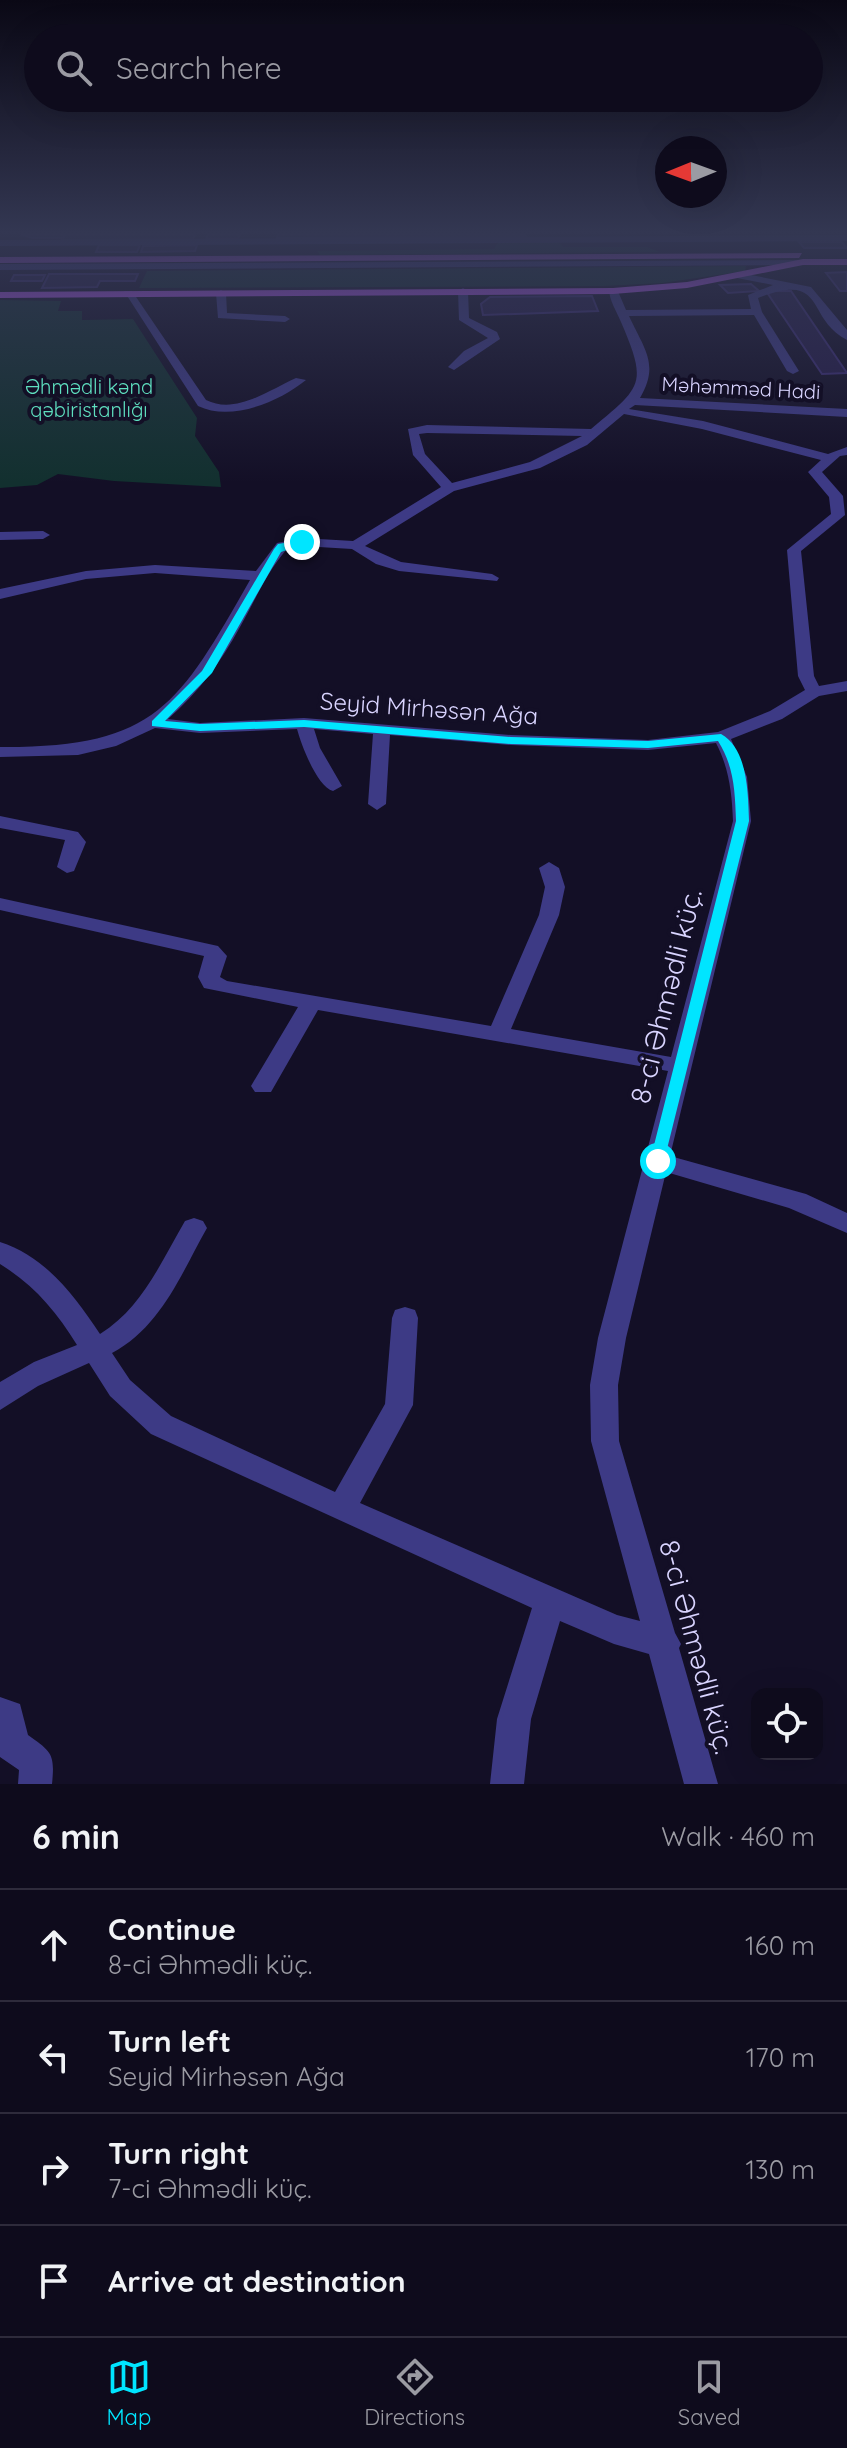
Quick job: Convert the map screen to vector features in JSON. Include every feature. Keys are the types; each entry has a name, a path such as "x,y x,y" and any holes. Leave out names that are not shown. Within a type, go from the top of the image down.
{"street":[{"path":"144,317 202,403 210,409 232,409 300,380"},
{"path":"248,317 285,319"},
{"path":"454,367 468,353 494,339 493,334 464,317"},
{"path":"156,723 206,673 282,546 302,542 356,545 449,488 535,465 562,454 626,406 645,379 643,360 623,317"},
{"path":"760,317 793,371"},
{"path":"832,317 847,337"},
{"path":"626,406 830,458"},
{"name":"Məhəmməd Hadi","path":"626,406 847,413"},
{"path":"449,488 419,455 412,432 427,429 594,433"},
{"path":"814,692 806,676 794,550 838,515 836,496 815,472 830,458 847,451"},
{"path":"0,536 43,535"},
{"path":"356,545 363,555 412,568 492,578"},
{"path":"0,594 86,575 155,569 262,576"},
{"name":"Seyid Mirhəsən Ağa","path":"0,752 84,746 137,733 156,723 200,728 304,723 511,740 619,744 721,737 776,715 814,692 847,686"},
{"path":"304,723 311,748 333,786"},
{"path":"377,804 382,730"},
{"name":"8-ci Əhmədli küç.","path":"701,1784 665,1644 605,1441 604,1385 612,1338 742,821 741,783 731,753 721,737"},
{"path":"0,822 71,836 76,842 67,867"},
{"path":"498,1034 549,915 555,887 549,868"},
{"path":"0,904 211,951 216,956 209,977 212,983 682,1066"},
{"path":"263,1086 312,1002"},
{"path":"658,1161 797,1201 847,1224"},
{"path":"0,1398 53,1363 119,1336 145,1314 194,1228"},
{"path":"0,1252 36,1273 68,1308 120,1388 161,1425 341,1509 614,1629 665,1644"},
{"path":"341,1509 399,1405 405,1318"},
{"path":"507,1784 514,1719 550,1601"},
{"path":"0,1713 8,1716 12,1745 37,1762 35,1784"}],"green space":[{"name":"Əhmədli kənd qəbiristanlığı","path":"0,317 133,319 197,418 195,436 219,472 221,487 114,481 58,474 37,485 0,488"}],"building":[{"path":"784,317 809,317 847,373 822,374"}],"route":[{"path":"302,542 282,546 277,551 206,673 181,703 156,723 200,728 304,723 511,740 648,745 721,737 731,753 741,783 742,821 658,1161"}]}
